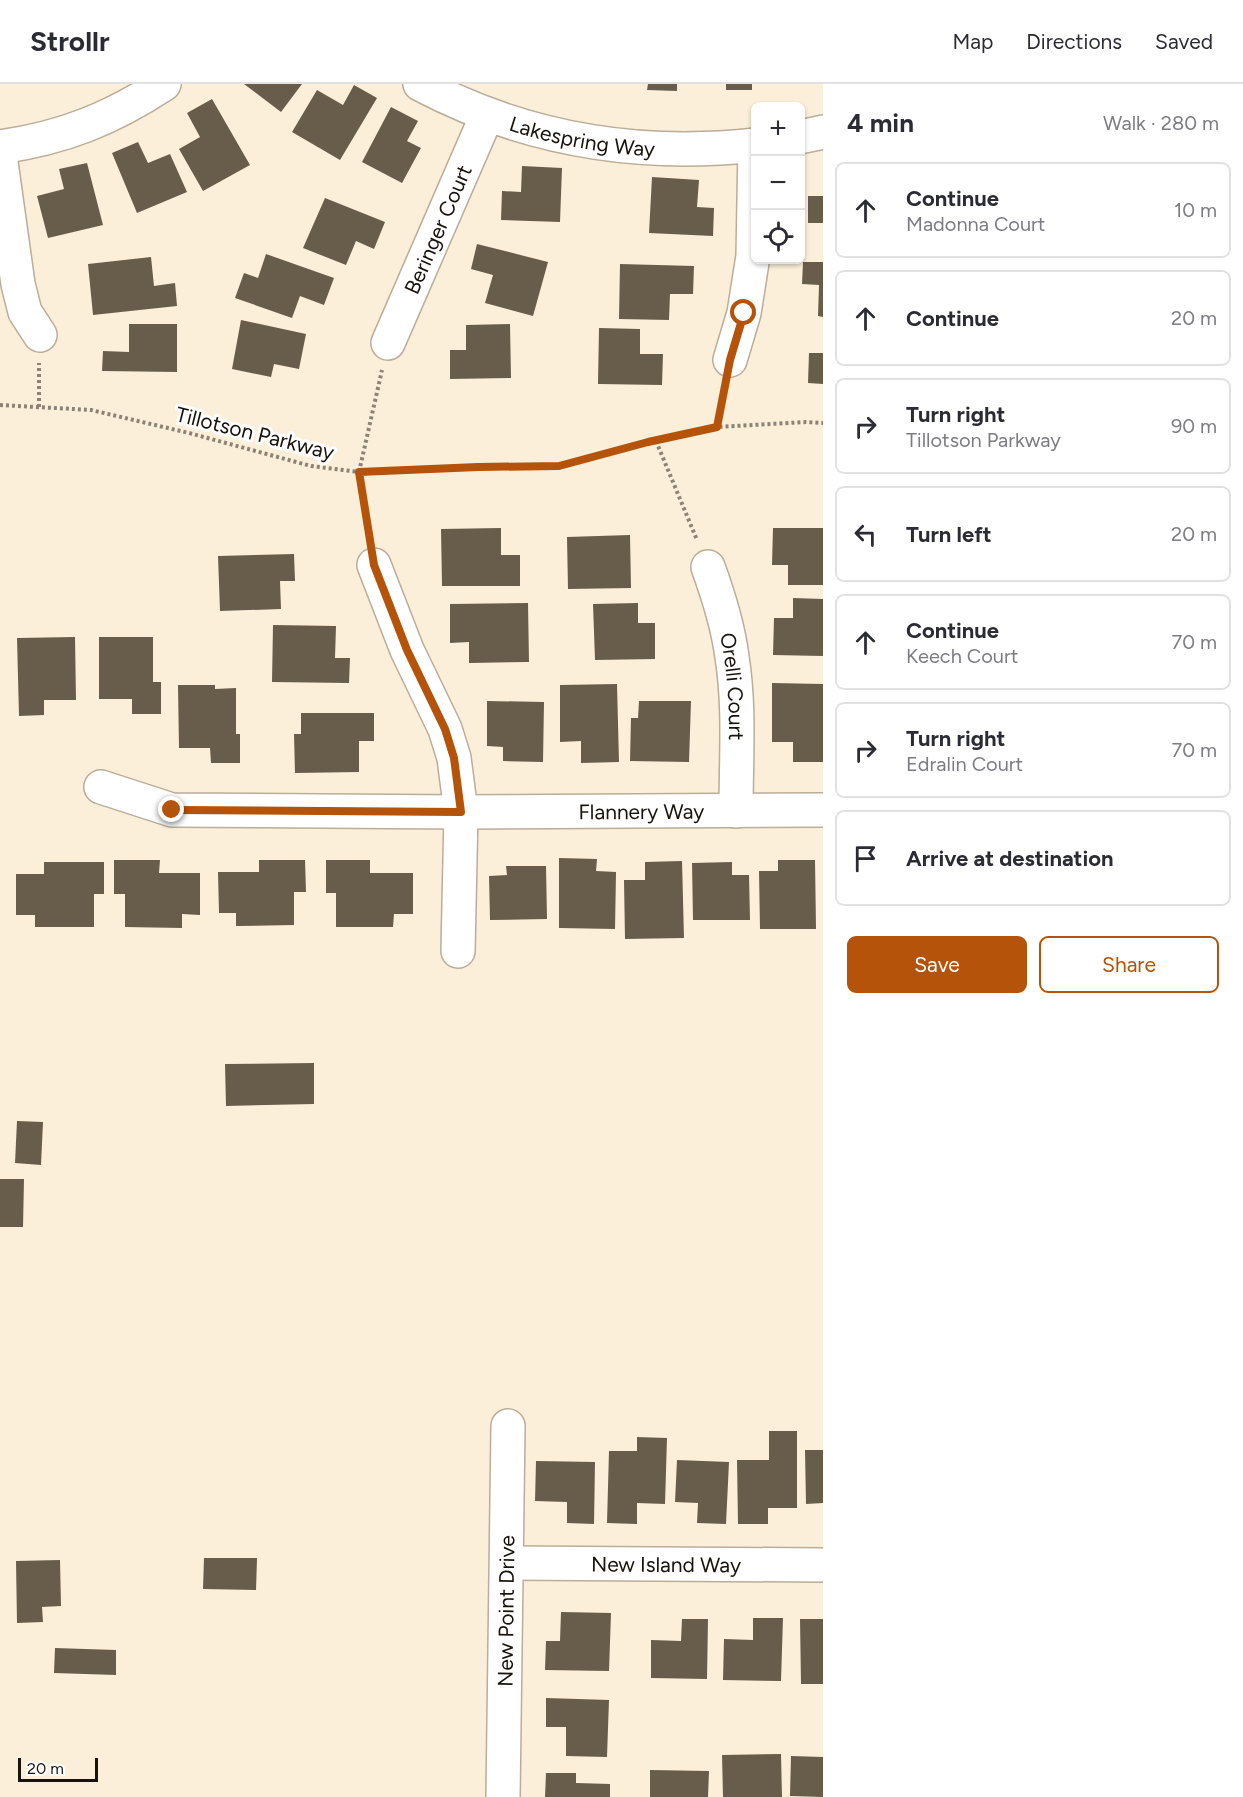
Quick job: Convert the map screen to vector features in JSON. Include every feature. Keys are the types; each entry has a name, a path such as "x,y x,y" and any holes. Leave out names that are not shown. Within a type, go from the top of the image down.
{"street":[{"path":"0,147 39,140 87,126 123,109 164,84"},
{"name":"Lakespring Way","path":"420,84 487,115 519,126 575,140 632,148 690,150 751,145"},
{"name":"Beringer Court","path":"388,344 487,115"},
{"path":"805,136 823,132"},
{"path":"0,154 18,284 25,312 40,335"},
{"path":"730,360 744,313 753,256 755,156"},
{"path":"374,565 407,650 445,729 454,758 461,812 458,951"},
{"name":"Orelli Court","path":"708,567 720,599 736,689 736,810"},
{"name":"Flannery Way","path":"101,787 172,810 461,812 823,810"},
{"name":"New Point Drive","path":"503,1797 508,1426"},
{"name":"New Island Way","path":"507,1563 823,1565"}],"path":[{"path":"39,407 40,335"},
{"path":"374,565 359,472 388,344"},
{"path":"717,427 730,360"},
{"name":"Tillotson Parkway","path":"0,405 91,410 189,433 311,466 359,472 559,466 717,427 823,423"},
{"path":"656,441 708,567"}],"building":[{"path":"244,84 302,84 281,112"},
{"path":"648,84 677,84 677,91 647,90"},
{"path":"726,84 752,84 752,90 726,90"},
{"path":"354,85 377,98 340,160 292,132 317,90 343,105"},
{"path":"212,99 250,165 203,191 179,149 200,137 187,113"},
{"path":"391,107 418,121 407,141 421,148 402,183 362,162"},
{"path":"138,142 148,163 170,154 187,192 137,213 112,153"},
{"path":"87,163 103,225 48,238 37,196 64,189 59,169"},
{"path":"522,166 562,168 560,222 501,220 502,191 521,192"},
{"path":"652,177 699,180 697,207 714,208 713,236 649,233"},
{"path":"808,196 823,196 823,223 808,223"},
{"path":"325,198 385,222 374,249 356,241 346,265 303,248"},
{"path":"477,244 548,262 533,316 485,303 493,275 471,269"},
{"path":"266,254 334,278 324,305 300,296 292,318 235,298 244,273 258,278"},
{"path":"151,257 154,286 175,283 177,306 93,315 88,264"},
{"path":"823,262 823,317 818,316 819,285 802,284 803,264"},
{"path":"620,264 694,266 693,294 670,294 669,320 619,319"},
{"path":"241,320 306,334 299,369 274,364 271,377 232,369"},
{"path":"129,324 177,324 177,372 102,371 103,351 129,352"},
{"path":"510,324 511,378 450,379 450,350 466,350 466,325"},
{"path":"599,328 640,329 640,354 663,354 662,385 598,384"},
{"path":"809,353 823,353 823,384 808,383"},
{"path":"501,528 501,555 520,555 520,586 442,586 441,529"},
{"path":"773,528 823,528 823,585 788,585 788,565 772,565"},
{"path":"630,535 631,588 568,589 567,537"},
{"path":"294,554 295,581 280,581 281,609 220,611 218,556"},
{"path":"793,598 823,599 823,656 773,655 774,618 793,618"},
{"path":"528,603 529,662 469,663 469,642 450,643 450,604"},
{"path":"638,603 638,623 655,623 655,659 595,660 593,604"},
{"path":"273,625 336,626 335,658 350,658 349,683 272,682"},
{"path":"75,637 76,700 44,700 44,715 19,716 17,638"},
{"path":"99,637 153,637 153,682 161,682 161,714 132,714 132,699 99,699"},
{"path":"772,683 823,684 823,762 793,762 793,742 772,742"},
{"path":"617,684 619,762 581,763 581,741 560,742 560,685"},
{"path":"178,685 215,685 215,689 236,688 236,734 240,734 240,763 211,763 210,748 179,748"},
{"path":"487,701 544,702 543,762 503,761 503,747 487,746"},
{"path":"639,701 691,701 689,762 630,761 631,718 638,718"},
{"path":"301,713 374,713 374,741 359,741 359,772 295,773 294,734 301,734"},
{"path":"559,858 597,859 596,871 616,872 615,929 559,928"},
{"path":"114,860 160,860 159,873 200,873 200,915 182,914 182,928 125,927 125,894 114,894"},
{"path":"259,860 305,860 306,892 294,892 294,925 236,926 236,913 219,913 218,872 259,872"},
{"path":"326,860 370,860 370,873 413,873 413,914 394,914 393,927 336,927 336,893 326,893"},
{"path":"778,860 815,860 816,929 760,929 759,871 778,871"},
{"path":"682,861 684,938 625,939 624,880 645,880 645,862"},
{"path":"44,862 104,862 104,894 94,894 94,927 35,927 35,915 16,915 16,874 44,874"},
{"path":"732,862 732,875 749,875 750,920 693,920 692,863"},
{"path":"506,866 546,866 547,919 490,920 489,876 507,875"},
{"path":"314,1063 314,1104 226,1106 225,1064"},
{"path":"17,1121 43,1122 41,1165 15,1163"},
{"path":"0,1179 24,1179 23,1227 0,1227"},
{"path":"769,1431 797,1431 797,1508 768,1508 768,1524 738,1524 737,1460 769,1460"},
{"path":"637,1437 667,1438 665,1504 637,1503 637,1524 607,1523 609,1451 637,1451"},
{"path":"805,1450 823,1450 823,1503 806,1504"},
{"path":"677,1460 729,1462 726,1524 697,1523 698,1503 675,1502"},
{"path":"536,1461 595,1462 594,1524 567,1523 567,1502 535,1501"},
{"path":"204,1558 257,1558 256,1590 203,1589"},
{"path":"60,1560 61,1606 42,1607 43,1622 17,1623 16,1561"},
{"path":"561,1612 611,1613 609,1671 545,1670 546,1641 560,1641"},
{"path":"753,1618 783,1618 781,1681 723,1680 724,1639 753,1640"},
{"path":"682,1619 708,1619 707,1679 651,1678 651,1640 681,1641"},
{"path":"800,1619 823,1619 823,1684 801,1684"},
{"path":"55,1648 116,1650 116,1675 54,1673"},
{"path":"546,1698 609,1700 607,1757 566,1756 566,1727 546,1727"},
{"path":"781,1754 782,1797 723,1797 722,1755"},
{"path":"791,1756 823,1757 823,1797 790,1796"},
{"path":"650,1770 709,1771 708,1797 650,1797"},
{"path":"546,1773 576,1773 576,1783 610,1784 610,1797 545,1797"}],"route":[{"path":"172,810 461,812 454,758 445,729 407,650 374,565 359,472 559,466 648,442 717,427 730,360 744,313"}]}
